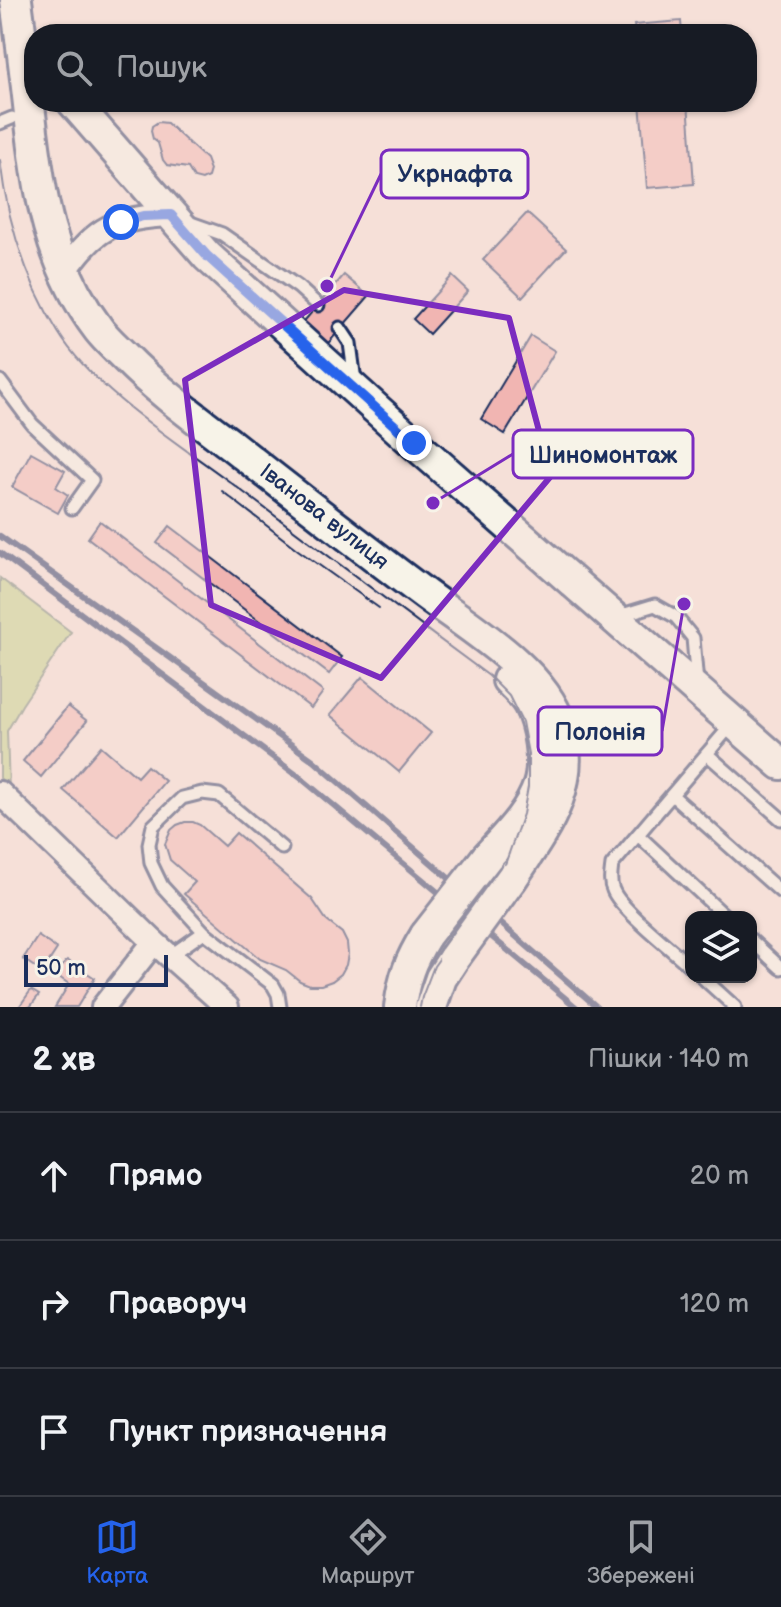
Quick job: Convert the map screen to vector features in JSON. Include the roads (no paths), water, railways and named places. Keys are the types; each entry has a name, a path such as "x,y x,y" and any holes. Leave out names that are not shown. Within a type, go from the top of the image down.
{"main road":[{"name":"Іванова вулиця","path":"16,0 24,34"},
{"name":"Іванова вулиця","path":"0,18 6,120 29,232 47,283 84,344 138,397 500,673 515,686 528,704 542,751 539,785 509,833 426,935 404,980 400,1007"},
{"name":"Іванова вулиця","path":"33,112 38,181 47,224 65,272 100,331 149,382 512,660 530,675 548,698 559,723 564,747 561,792 550,820 441,978 431,1007"},
{"path":"82,112 207,256 426,454 781,764"}],"street":[{"path":"0,18 24,46"},
{"path":"65,272 78,251 96,235 121,222 143,216 171,215"},
{"path":"0,793 227,1007"},
{"path":"103,1007 162,949"}],"lane":[{"path":"171,215 222,234 298,287 318,305"},
{"path":"340,328 350,343 356,389"},
{"path":"0,381 32,424 92,480 72,508"},
{"path":"614,617 655,605 676,617 693,638 698,692"},
{"path":"685,962 624,906 613,892 610,878 612,865 733,723"},
{"path":"707,754 781,819"},
{"path":"280,1007 273,985 204,932 162,886 151,863 149,844 153,826 182,798 202,793 219,795 282,848"},
{"path":"672,795 781,892"},
{"path":"638,835 720,911"},
{"path":"162,949 204,932"},
{"path":"757,946 781,968"},
{"path":"709,983 735,1007"}],"tram line":[{"path":"0,160 13,227 27,271 58,332 91,373 159,430 489,676 509,696 522,722 528,754 528,787 523,814 503,870 434,966 420,1007"},
{"path":"222,491 379,608"}],"railway":[{"path":"0,536 313,760 597,1007"},
{"path":"0,553 302,779 576,1007"}],"place":[{"name":"Укрнафта","path":"327,286"},
{"name":"Шиномонтаж","path":"433,503"},
{"name":"Полонія","path":"684,604"}]}
